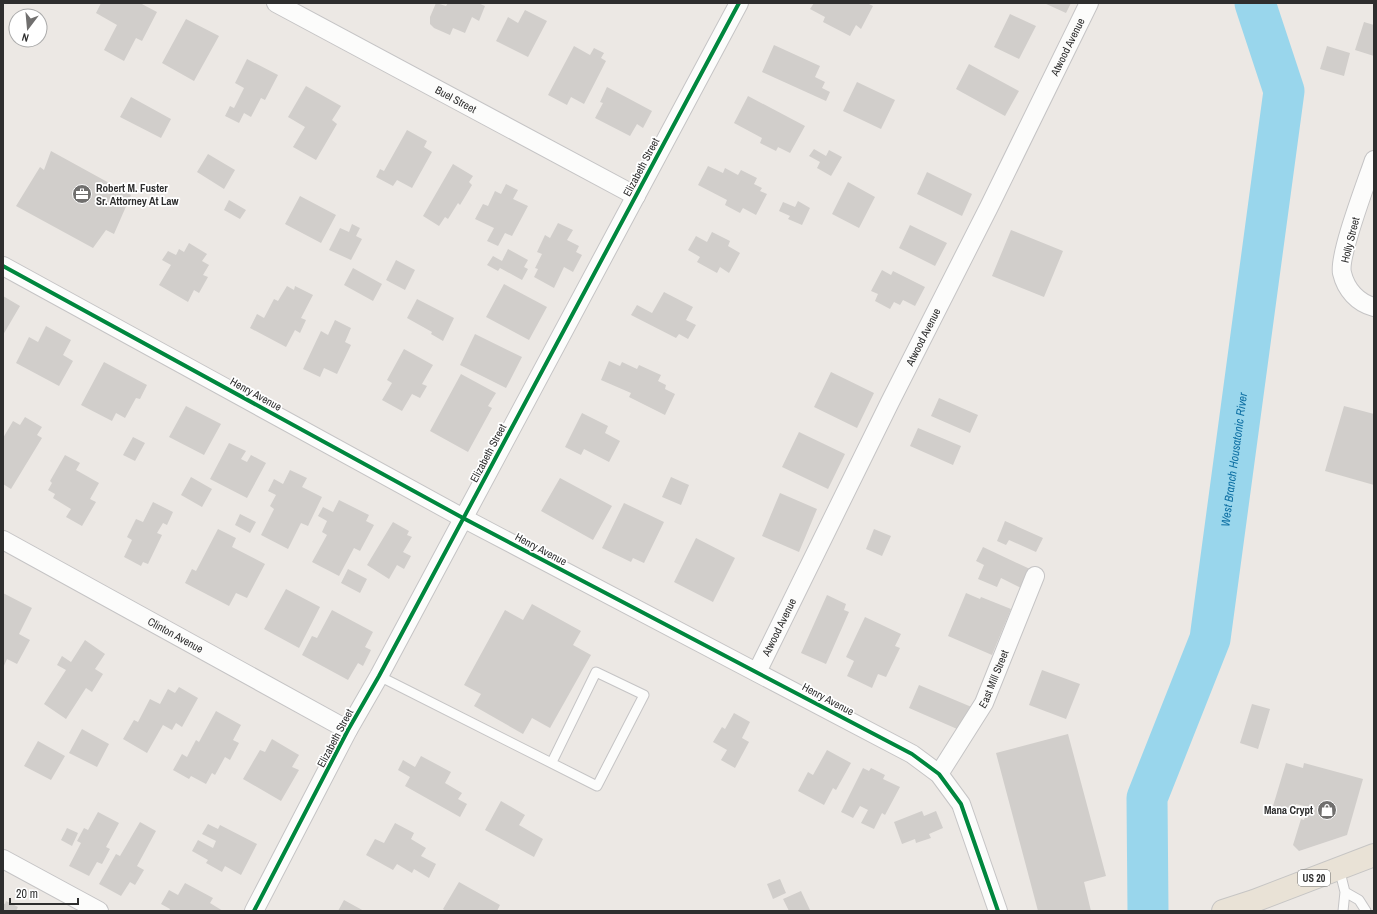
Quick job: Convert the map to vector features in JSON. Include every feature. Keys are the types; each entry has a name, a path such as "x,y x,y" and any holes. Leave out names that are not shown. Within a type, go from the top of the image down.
{"highway":[{"name":"US 20","path":"1225,910 1254,906 1339,868 1374,855"}],"street":[{"name":"Buel Street","path":"276,3 636,196"},
{"name":"Elizabeth Street","path":"254,911 348,730 379,676 740,3"},
{"name":"Atwood Avenue","path":"757,672 890,402 993,200 1089,3"},
{"name":"Holly Street","path":"1374,160 1344,253 1342,272 1351,293 1364,304 1374,307"},
{"name":"Henry Avenue","path":"3,266 463,518 912,754 939,774 961,804 998,911"},
{"name":"Clinton Avenue","path":"3,540 348,730"},
{"name":"East Mill Street","path":"939,774 984,704 1034,576"},
{"path":"3,858 99,911"}],"lane":[{"path":"379,676 597,786 644,695 596,672 552,762"},
{"path":"1339,868 1346,892 1342,911"},
{"path":"1346,892 1358,900 1366,911"}],"building":[{"path":"101,3 140,3 157,12 142,41 136,38 124,61 104,50 117,25 96,13"},
{"path":"436,3 446,6 448,3 478,3 485,6 479,21 472,17 465,33 453,28 450,35 434,28 430,24 430,17"},
{"path":"814,3 867,3 873,6 861,29 856,25 850,36 823,22 825,17 810,9"},
{"path":"1044,3 1071,3 1066,13"},
{"path":"525,10 547,21 528,57 496,41 508,17 518,23"},
{"path":"1010,14 1036,26 1019,59 994,47"},
{"path":"186,19 219,36 194,81 162,63"},
{"path":"1364,22 1374,25 1374,56 1355,50"},
{"path":"774,45 820,66 815,77 825,82 822,88 830,92 826,101 762,72"},
{"path":"574,46 590,55 594,48 604,53 601,58 606,61 584,104 571,97 567,105 548,95"},
{"path":"1327,46 1350,53 1344,76 1320,69"},
{"path":"247,59 278,75 265,100 261,98 251,117 244,113 239,123 225,116 230,106 234,108 244,88 235,83"},
{"path":"969,64 1019,91 1005,116 956,89"},
{"path":"857,82 895,100 881,129 843,111"},
{"path":"306,86 341,106 332,120 337,124 316,160 293,147 305,127 288,117"},
{"path":"607,87 652,111 643,128 637,124 630,136 595,118 603,103 600,102"},
{"path":"748,96 805,126 790,153 778,147 776,151 760,143 762,138 734,123"},
{"path":"131,97 171,119 161,138 120,117"},
{"path":"407,130 427,141 424,147 432,152 412,188 397,180 393,186 376,177 380,169 384,171"},
{"path":"814,149 826,156 829,150 842,157 831,176 817,168 820,162 809,156"},
{"path":"51,151 131,195 114,234 106,230 93,248 16,206 40,167 44,170"},
{"path":"208,154 235,170 224,189 197,172"},
{"path":"453,164 473,176 469,182 472,185 460,205 458,203 448,219 445,217 439,226 423,216"},
{"path":"708,166 723,173 725,168 738,175 741,170 757,178 754,184 762,188 760,191 767,194 756,215 743,208 740,213 725,205 727,200 698,185"},
{"path":"927,172 972,194 962,216 917,194"},
{"path":"848,182 875,197 859,228 832,214"},
{"path":"506,184 518,190 513,199 528,206 512,236 505,233 498,246 487,241 494,228 475,219 483,204 488,206 495,191 501,194"},
{"path":"300,196 336,215 321,243 285,224"},
{"path":"229,200 246,210 240,219 224,210"},
{"path":"798,201 810,208 802,225 788,219 790,216 779,211 783,202 795,207"},
{"path":"558,223 573,230 567,240 579,246 576,252 582,255 573,272 564,267 554,288 534,277 538,269 535,268 542,254 537,252 545,235 550,238"},
{"path":"352,224 360,228 356,236 362,239 351,260 329,250 340,228 349,232"},
{"path":"910,225 947,243 935,266 899,248"},
{"path":"1011,230 1063,251 1044,297 992,276"},
{"path":"712,232 730,241 728,246 740,253 729,273 720,267 717,273 697,262 700,257 688,250 696,236 707,242"},
{"path":"189,243 207,254 202,261 209,265 203,275 208,277 199,293 194,290 188,302 159,285 171,265 162,260 168,251 176,255 179,249 184,252"},
{"path":"508,249 528,260 524,267 528,269 522,280 500,268 498,271 487,265 493,256 502,261"},
{"path":"396,260 415,270 405,290 386,280"},
{"path":"353,268 382,284 373,301 344,285"},
{"path":"882,270 891,275 893,271 925,287 915,306 903,300 900,305 894,302 890,309 875,301 878,294 871,291"},
{"path":"504,284 547,307 529,340 486,317"},
{"path":"287,286 294,290 295,286 313,295 301,318 306,320 300,333 295,330 286,347 250,328 257,314 264,318 274,299 278,301"},
{"path":"664,292 693,307 686,320 696,325 688,339 679,334 676,338 631,315 637,305 652,313"},
{"path":"3,296 20,306 3,335"},
{"path":"417,299 454,318 443,341 431,334 432,332 407,318"},
{"path":"335,320 351,328 345,342 351,345 337,374 324,368 320,377 303,369 321,331 328,335"},
{"path":"46,326 71,340 63,355 73,361 59,386 16,363 29,337 38,342"},
{"path":"475,334 522,357 506,388 460,365"},
{"path":"404,349 433,365 422,384 427,386 420,398 412,394 402,411 382,400 392,383 387,380"},
{"path":"609,361 620,366 622,362 637,369 639,365 661,375 658,381 666,385 665,389 675,394 665,415 629,397 631,393 601,380"},
{"path":"104,362 147,385 140,399 136,398 125,418 116,413 112,421 81,405"},
{"path":"831,372 874,393 857,428 814,407"},
{"path":"461,374 496,393 488,406 492,408 468,452 430,431"},
{"path":"939,398 978,415 970,433 931,416"},
{"path":"186,406 221,424 204,455 169,437"},
{"path":"1344,406 1374,414 1374,485 1325,471"},
{"path":"582,413 608,426 605,433 620,441 609,462 584,449 581,455 565,447"},
{"path":"25,417 42,427 37,435 42,438 11,489 3,484 3,438 13,421 20,425"},
{"path":"918,428 961,446 953,465 910,446"},
{"path":"799,432 845,454 828,489 782,467"},
{"path":"133,437 145,443 135,461 123,455"},
{"path":"229,443 246,451 241,459 247,462 251,455 266,463 247,498 210,479"},
{"path":"65,455 80,463 76,470 99,483 90,499 96,502 82,526 66,517 71,509 53,498 55,494 48,490 52,483 50,481"},
{"path":"290,470 307,478 302,487 322,497 308,526 301,523 288,549 261,535 274,509 270,506 276,495 268,491 274,479 283,484"},
{"path":"191,477 212,489 202,507 181,495"},
{"path":"671,477 689,485 681,505 662,497"},
{"path":"560,478 612,506 593,540 541,511"},
{"path":"780,493 817,509 799,552 762,536"},
{"path":"339,500 369,515 366,521 374,525 360,551 354,548 339,576 312,562 327,535 322,532 327,521 318,516 323,507 333,512"},
{"path":"153,502 173,512 167,525 163,523 157,533 162,535 148,564 143,562 141,566 124,557 132,540 127,537 136,519 143,522"},
{"path":"624,503 664,522 644,563 633,558 631,562 602,548"},
{"path":"240,514 256,522 250,533 235,525"},
{"path":"1005,521 1043,538 1036,552 1009,540 1006,545 997,541"},
{"path":"393,522 409,531 407,535 412,537 403,552 411,556 404,569 397,565 389,579 367,565"},
{"path":"218,529 236,538 232,547 265,564 247,598 236,593 229,606 185,583 192,569 196,571"},
{"path":"874,529 891,536 882,556 866,549"},
{"path":"696,538 735,558 713,602 674,582"},
{"path":"983,547 1030,569 1021,588 1001,578 997,587 978,579 984,565 976,561"},
{"path":"348,569 367,579 360,593 341,583"},
{"path":"286,589 320,607 299,648 264,629"},
{"path":"3,593 32,608 19,634 30,640 17,664 7,659 3,668"},
{"path":"966,593 980,599 981,597 1011,609 992,655 948,636"},
{"path":"827,595 846,604 844,610 849,612 826,664 801,653"},
{"path":"532,604 581,631 573,645 591,655 550,728 532,718 523,734 474,706 481,694 464,685 505,610 523,620"},
{"path":"332,610 373,632 365,647 371,650 363,666 358,663 348,680 302,655 312,636 317,638"},
{"path":"865,617 901,634 895,646 900,648 886,677 878,674 872,688 847,676 854,661 846,657"},
{"path":"85,640 105,654 95,669 103,674 92,692 86,688 66,719 44,704 66,670 57,665 62,656 71,662"},
{"path":"1042,670 1080,684 1066,719 1029,705"},
{"path":"919,685 974,708 964,732 909,708"},
{"path":"179,687 198,698 182,727 176,723 172,730 163,725 147,753 123,739 134,720 138,722 150,699 160,704 168,689 175,693"},
{"path":"1252,704 1270,709 1258,749 1240,743"},
{"path":"216,711 241,725 233,740 239,743 230,760 225,757 215,775 212,773 206,784 191,776 189,779 173,770 182,754 187,757 196,740 199,742"},
{"path":"734,713 750,722 742,738 749,742 735,768 721,760 727,750 713,742 722,727 725,729"},
{"path":"82,729 109,744 97,767 69,753"},
{"path":"1068,734 1106,876 1084,882 1091,911 1038,911 996,753"},
{"path":"272,739 299,755 292,767 299,770 281,801 243,779 260,750 265,752"},
{"path":"38,741 65,756 51,780 24,766"},
{"path":"827,750 851,763 836,790 833,788 824,805 798,791 808,772 813,775"},
{"path":"421,756 451,772 445,783 462,793 458,799 467,804 460,817 405,786 410,777 398,770 403,760 415,767"},
{"path":"1286,763 1303,768 1304,763 1363,779 1347,835 1299,851 1293,845 1301,819 1304,820 1308,807 1296,804 1294,812 1273,806"},
{"path":"863,768 869,771 871,768 885,775 883,779 900,787 885,815 882,813 874,829 861,823 868,810 860,806 853,818 841,812"},
{"path":"501,801 525,815 519,825 543,839 534,857 485,830"},
{"path":"922,811 924,816 936,811 943,828 929,834 931,838 916,843 915,839 902,844 894,822"},
{"path":"98,812 119,823 106,847 110,849 102,864 97,862 89,876 69,866 81,843 77,841 84,828 88,830"},
{"path":"140,822 156,831 137,866 144,870 135,885 130,882 121,896 99,884 116,854 120,856"},
{"path":"395,823 414,833 411,839 426,848 421,856 436,864 429,878 414,869 412,873 397,864 393,870 366,855 375,839 384,843"},
{"path":"208,824 218,829 220,825 257,844 241,875 225,866 222,872 206,863 208,860 192,851 198,840 213,848 216,841 202,834"},
{"path":"67,828 78,833 72,846 61,840"},
{"path":"780,879 786,893 773,899 767,884"},
{"path":"459,882 500,905 497,911 446,911 443,909"},
{"path":"185,883 213,898 210,903 223,911 169,911 170,909 161,904 169,890 178,895"},
{"path":"801,891 810,910 789,911 783,899"},
{"path":"344,900 364,911 338,911"},
{"path":"6,901 18,907 16,911 3,911 3,903 5,904"}],"waterway":[{"name":"West Branch Housatonic River","path":"1148,911 1147,798 1210,639 1284,91 1255,3"}],"cycle path":[{"path":"254,911 348,730 379,676 739,3"},
{"path":"3,266 463,518 912,754 939,774 961,804 998,911"}],"place":[{"name":"Robert M. Fuster Sr. Attorney At Law","path":"82,194"},
{"name":"Mana Crypt","path":"1327,810"}]}
